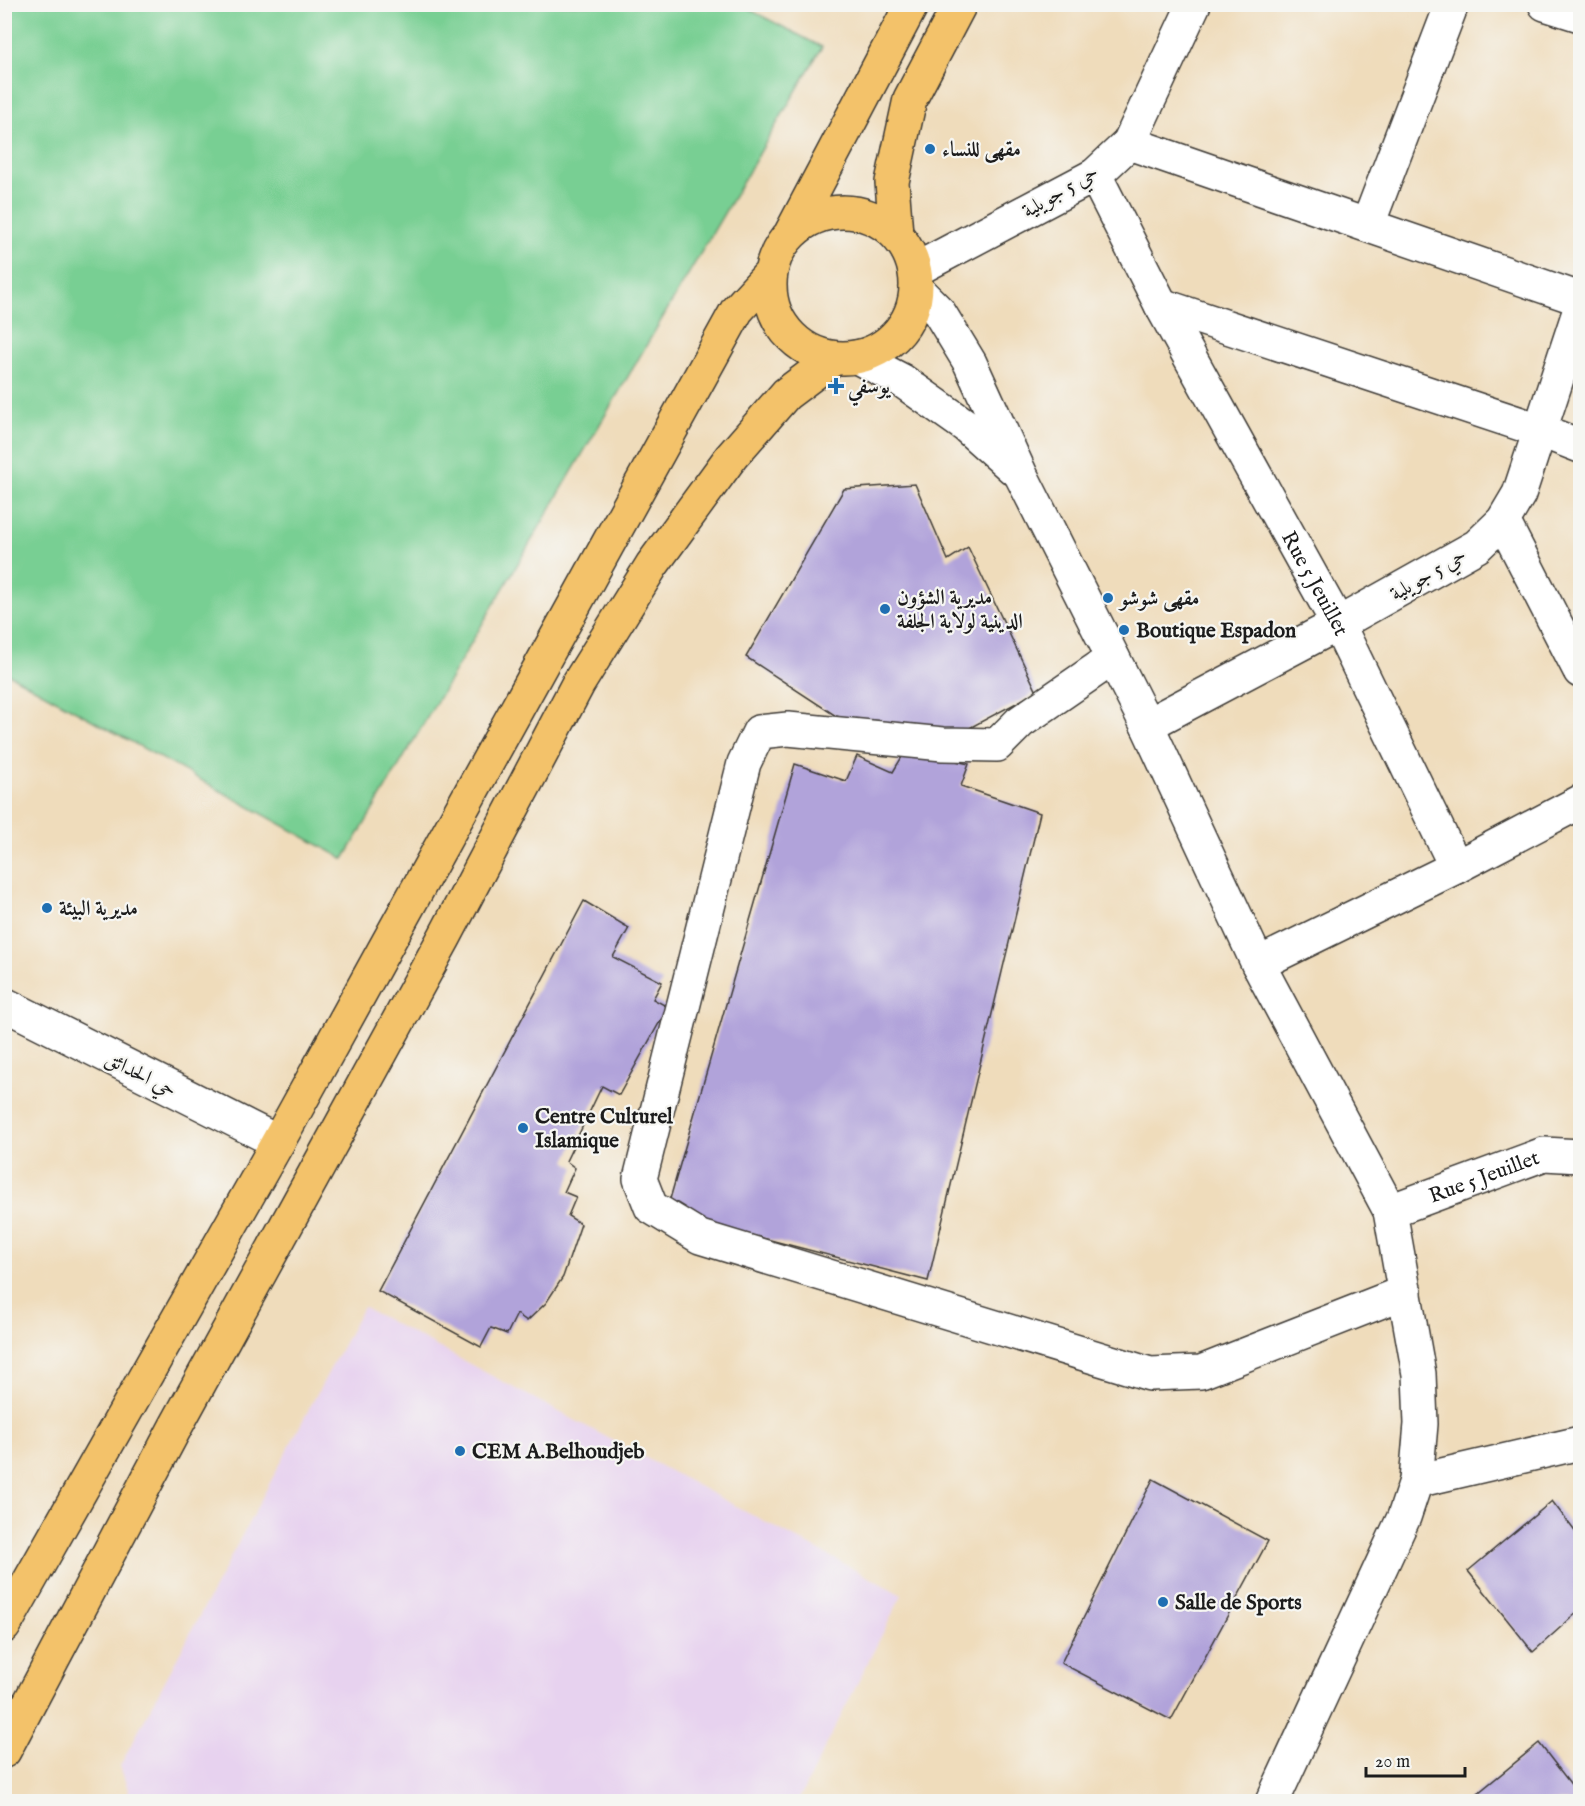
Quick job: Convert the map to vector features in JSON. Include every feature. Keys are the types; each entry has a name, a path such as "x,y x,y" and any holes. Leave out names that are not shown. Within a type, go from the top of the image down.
{"main road":[{"path":"846,358 812,352 792,338 778,320 770,298 770,274 777,252 791,233 912,4"},
{"path":"896,234 892,182 910,99 960,4"},
{"path":"4,1751 176,1426 444,938 578,684 652,565 731,457 786,394 846,358 879,349 897,335 910,315 916,280 908,250 896,234 877,219 855,212 831,212 809,219 791,233"},
{"path":"4,1626 278,1142 736,310 770,274"}],"street":[{"name":"حي 5 جويلية","path":"916,280 1095,175 1129,143 1194,4"},
{"path":"1368,224 1452,4"},
{"path":"1545,4 1581,15"},
{"path":"1129,143 1581,299"},
{"name":"Rue 5 Jeuillet","path":"1095,175 1161,305 1338,624 1456,867"},
{"path":"916,280 939,312 970,363 1022,475 1147,725 1258,964 1390,1211 1419,1374 1421,1424 1416,1481 1404,1517 1272,1802"},
{"path":"1161,305 1539,430 1581,446"},
{"name":"حي 5 جويلية","path":"1147,725 1338,624 1477,546 1503,521 1520,494 1539,430 1581,309"},
{"path":"846,358 900,380 966,426 1022,475"},
{"path":"1503,521 1581,671"},
{"path":"1113,658 1020,722 997,745 943,744 788,729 759,732 744,763 640,1179 651,1207 700,1237 1149,1374 1201,1372 1405,1292"},
{"path":"1258,964 1456,867 1581,802"},
{"name":"حي الحدائق","path":"4,1004 278,1142"},
{"name":"Rue 5 Jeuillet","path":"1390,1211 1544,1154 1581,1156"},
{"path":"1416,1481 1581,1443"}],"shaded area":[{"name":"CEM A.Belhoudjeb","path":"363,1307 902,1595 798,1801 132,1801 120,1766"}],"green space":[{"path":"5,4 741,5 822,47 344,859 5,672"}],"building":[{"name":"مديرية الشؤون الدينية لولاية الجلفة","path":"915,484 948,560 968,547 1037,692 960,733 880,727 836,716 746,657 844,489"},
{"path":"906,750 969,764 961,786 1040,813 928,1281 666,1213 795,764 846,781 857,756 893,772"},
{"name":"Centre Culturel Islamique","path":"584,901 629,928 613,957 662,982 653,999 668,1007 619,1095 602,1086 566,1161 575,1168 564,1192 576,1197 568,1216 581,1224 563,1277 546,1303 527,1321 517,1314 507,1334 491,1328 481,1347 378,1291"},
{"name":"Salle de Sports","path":"1153,1479 1268,1541 1171,1720 1061,1663"},
{"path":"1552,1501 1580,1538 1580,1610 1533,1652 1468,1571"},
{"path":"1539,1743 1580,1796 1580,1802 1467,1802"}],"place":[{"name":"مقهى للنساء","path":"930,149"},
{"name":"يوسفي","path":"836,386"},
{"name":"مقهى شوشو","path":"1108,598"},
{"name":"مديرية الشؤون الدينية لولاية الجلفة","path":"885,609"},
{"name":"Boutique Espadon","path":"1124,630"},
{"name":"مديرية البيئة","path":"47,908"},
{"name":"Centre Culturel Islamique","path":"523,1128"},
{"name":"CEM A.Belhoudjeb","path":"460,1451"},
{"name":"Salle de Sports","path":"1163,1602"}]}
